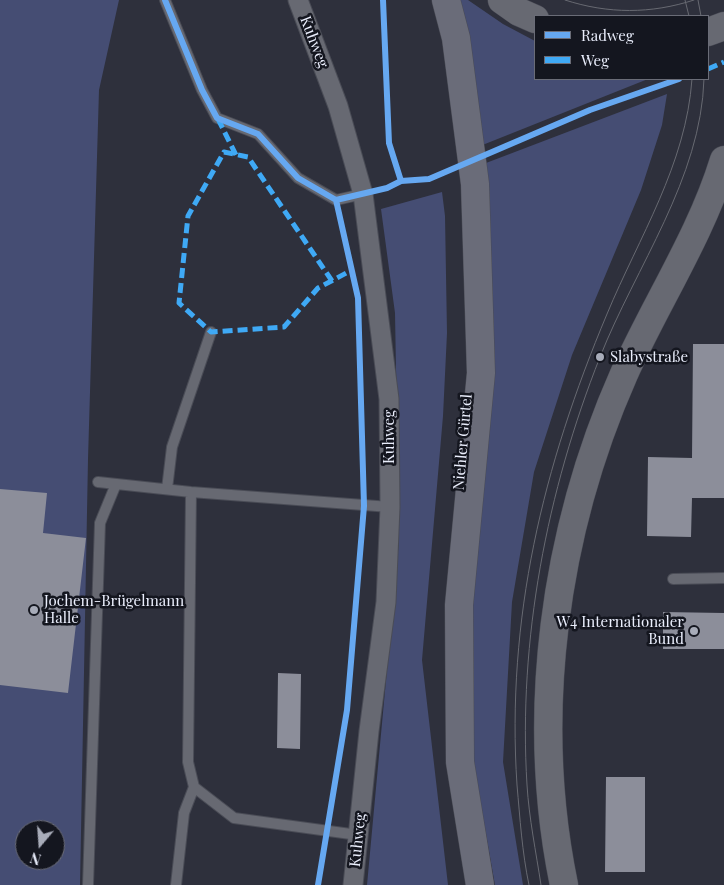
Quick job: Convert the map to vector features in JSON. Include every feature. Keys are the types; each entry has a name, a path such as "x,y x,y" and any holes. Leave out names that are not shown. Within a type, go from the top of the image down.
{"main road":[{"name":"Niehler Gürtel","path":"434,0 445,52 452,128 468,187 481,373 459,605 460,762 480,885"},
{"name":"Niehler Gürtel","path":"446,0 456,38 467,124 468,376 445,664 452,778 468,885"},
{"path":"502,0 518,12 534,19"},
{"path":"709,32 724,26"},
{"path":"564,885 554,811 549,718 554,640 566,557 587,474 607,414 642,336 703,214 724,160"}],"street":[{"name":"Kuhweg","path":"298,0 338,106 363,194 389,399 390,507 386,602 353,885"}],"lane":[{"path":"165,0 202,90 217,118 258,134 298,178 336,200 363,194"},
{"path":"167,490 172,448 212,332"},
{"path":"98,482 167,490 390,507"},
{"path":"88,885 100,523 116,484"},
{"path":"176,885 184,813 194,787 188,762 191,492"},
{"path":"673,579 724,578"},
{"path":"194,787 234,818 358,835"}],"shaded area":[{"path":"0,0 119,0 99,90 88,459 80,885 0,885"},
{"path":"456,0 468,0 503,24 534,40 534,80 645,80 480,146"},
{"path":"667,94 662,125 641,190 572,355 534,472 512,602 503,762 523,885 495,885 474,767 469,604 486,163"},
{"path":"442,192 445,216 447,333 443,416 422,660 448,885 367,885 399,540 395,313 381,209"}],"building":[{"path":"693,344 724,344 724,498 692,498 691,537 647,536 648,457 692,458"},
{"path":"0,489 47,493 43,533 86,538 68,693 0,685"},
{"name":"W4 Internationaler Bund","path":"663,612 724,613 724,649 663,649"},
{"path":"278,673 301,674 300,749 277,748"},
{"path":"606,777 645,777 645,872 605,872"}],"tram line":[{"path":"565,0 581,5 613,10 646,10 678,5 694,0"},
{"path":"685,0 689,15"},
{"path":"698,0 701,15"},
{"path":"529,885 523,848 517,785 515,723 517,663 524,603 534,544 547,486 564,428 584,371 607,314 671,171 688,111 692,80"},
{"path":"541,885 528,797 525,730 532,621 540,567 551,513 581,408 615,323 679,187 692,152 700,116 704,80"}],"marked path":[{"path":"709,69 724,62"},
{"path":"218,119 236,155"},
{"path":"332,281 248,157 224,152 188,216 179,303 211,332 284,327 318,288 352,270"}],"cycle path":[{"path":"165,0 202,90 217,118 258,134 298,178 336,200 387,188 401,181 429,179 590,110 676,80"},
{"path":"383,0 389,143 401,181"},
{"path":"318,885 347,710 364,506 358,298 336,200"}],"place":[{"name":"Slabystraße","path":"600,357"},
{"name":"Jochem-Brügelmann Halle","path":"34,610"},
{"name":"W4 Internationaler Bund","path":"694,631"}]}
